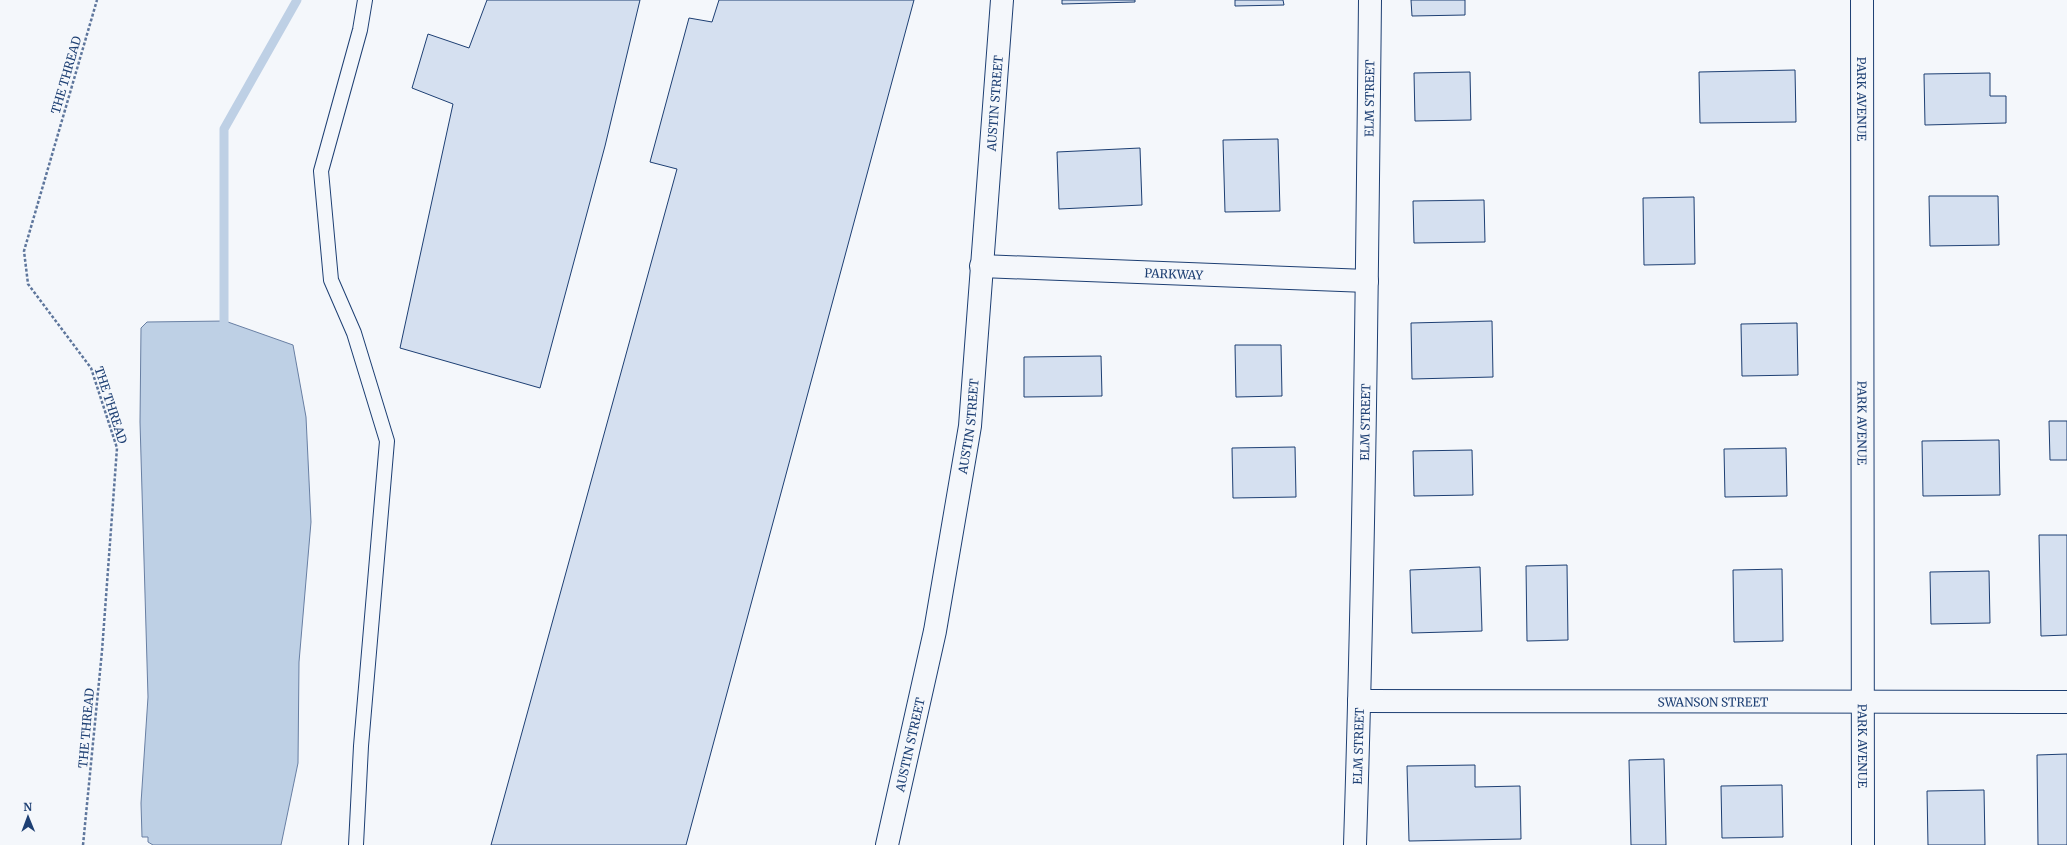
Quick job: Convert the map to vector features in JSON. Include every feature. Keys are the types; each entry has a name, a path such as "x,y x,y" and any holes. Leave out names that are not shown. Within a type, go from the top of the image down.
{"street":[{"name":"AUSTIN STREET","path":"888,845 935,630 970,426 1002,0"},
{"name":"ELM STREET","path":"1355,845 1367,281 1370,0"},
{"name":"PARK AVENUE","path":"1862,0 1863,845"},
{"name":"PARKWAY","path":"981,266 1367,281"},
{"name":"SWANSON STREET","path":"1359,701 2067,702"}],"lane":[{"path":"356,845 362,738 387,441 354,333 331,280 321,172 360,30 365,0"}],"path":[{"name":"THE THREAD","path":"83,845 102,651 117,448 91,368 28,284 24,250 97,0"}],"water":[{"path":"225,321 293,345 306,417 311,522 299,662 298,763 281,845 153,845 148,842 148,837 142,837 141,803 148,697 140,422 141,328 147,322"}],"building":[{"path":"487,0 640,0 605,146 540,388 400,348 453,104 412,88 428,34 469,48"},
{"path":"719,0 914,0 686,845 491,845 677,169 650,162 689,18 712,22"},
{"path":"1062,0 1135,0 1135,2 1062,4"},
{"path":"1235,0 1283,0 1284,5 1235,6"},
{"path":"1411,0 1465,0 1465,15 1412,16"},
{"path":"1795,70 1796,122 1700,123 1699,72"},
{"path":"1470,72 1471,120 1415,121 1414,73"},
{"path":"1990,73 1990,96 2006,96 2006,123 1925,125 1924,74"},
{"path":"1278,139 1280,211 1225,212 1223,140"},
{"path":"1140,148 1142,205 1059,209 1057,152"},
{"path":"1929,196 1998,196 1999,245 1930,246"},
{"path":"1694,197 1695,264 1644,265 1643,198"},
{"path":"1484,200 1485,242 1414,243 1413,201"},
{"path":"1492,321 1493,377 1412,379 1411,323"},
{"path":"1797,323 1798,375 1742,376 1741,324"},
{"path":"1235,345 1281,345 1282,396 1236,397"},
{"path":"1101,356 1102,396 1024,397 1024,357"},
{"path":"2049,421 2067,421 2067,460 2050,460"},
{"path":"1999,440 2000,495 1923,496 1922,441"},
{"path":"1295,447 1296,497 1233,498 1232,448"},
{"path":"1786,448 1787,496 1725,497 1724,449"},
{"path":"1472,450 1473,495 1414,496 1413,451"},
{"path":"2039,535 2067,535 2067,635 2041,636"},
{"path":"1567,565 1568,640 1527,641 1526,566"},
{"path":"1480,567 1482,631 1412,633 1410,570"},
{"path":"1782,569 1783,641 1734,642 1733,570"},
{"path":"1989,571 1990,623 1931,624 1930,572"},
{"path":"2067,754 2067,845 2038,845 2037,755"},
{"path":"1664,759 1666,845 1631,845 1629,760"},
{"path":"1475,765 1475,787 1520,786 1521,839 1409,841 1407,766"},
{"path":"1782,785 1783,837 1722,838 1721,786"},
{"path":"1984,790 1985,845 1928,845 1927,791"}],"waterway":[{"path":"224,333 224,129 297,0"}]}
